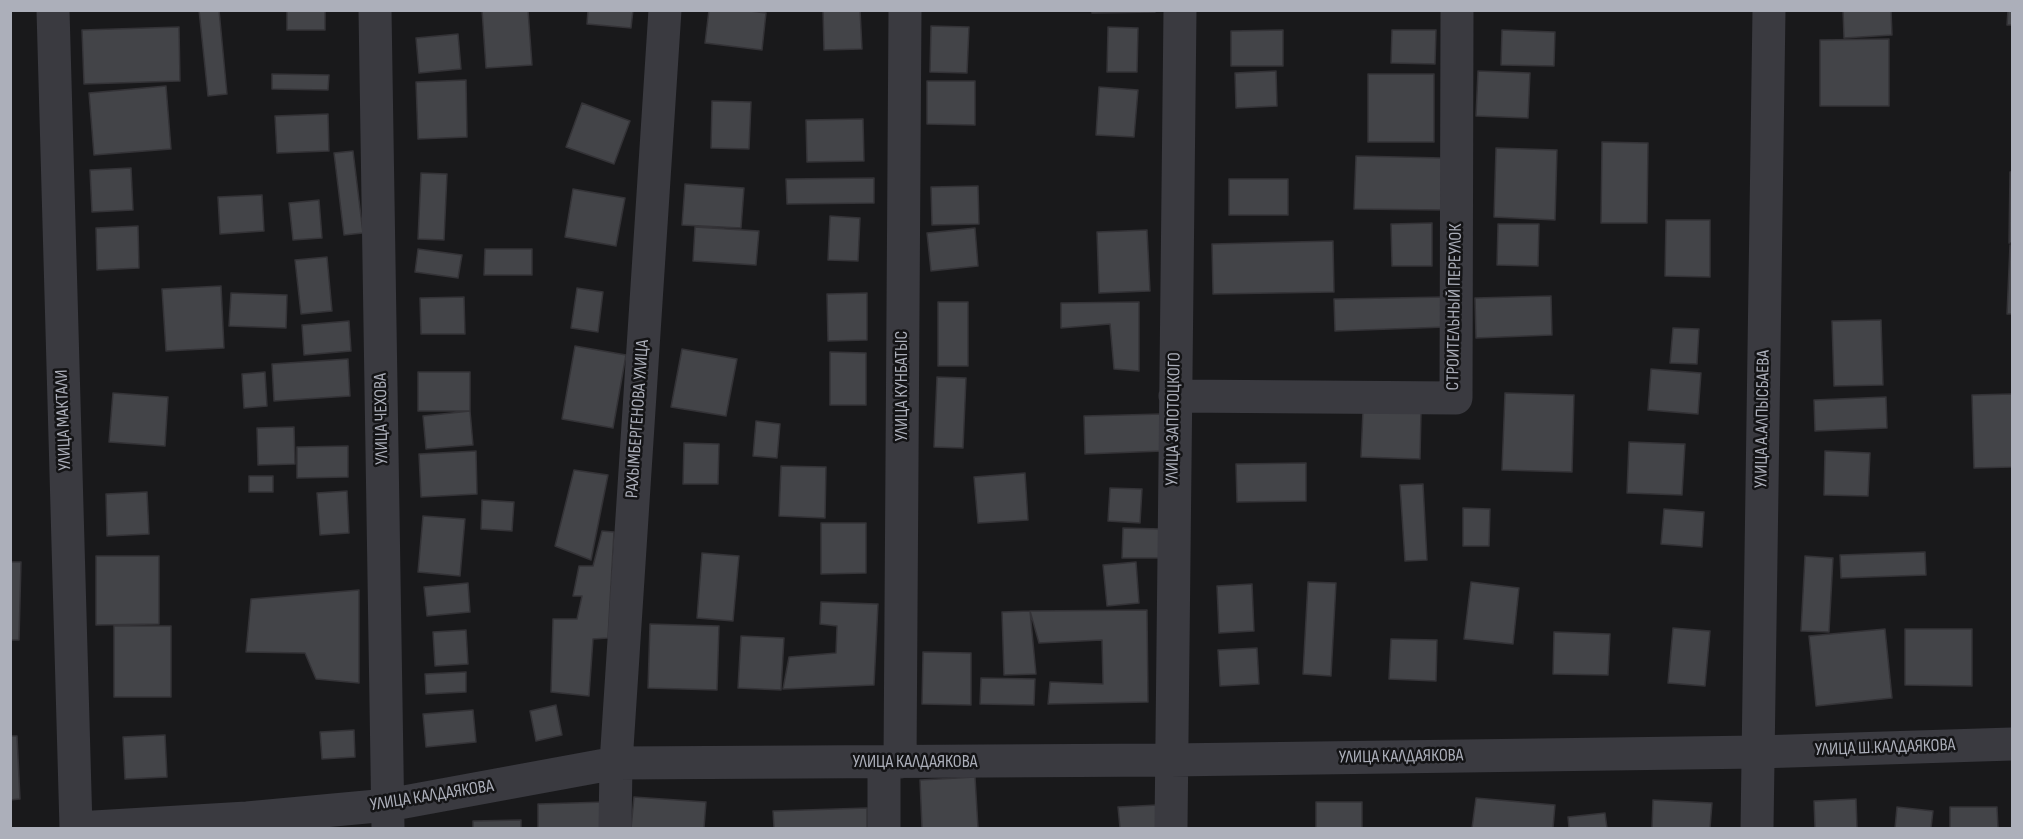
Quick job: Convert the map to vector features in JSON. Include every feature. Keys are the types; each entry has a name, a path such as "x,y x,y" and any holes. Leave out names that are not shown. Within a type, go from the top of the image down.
{"street":[{"name":"УЛИЦА МАКТАЛИ","path":"53,10 77,828"},
{"name":"УЛИЦА ЧЕХОВА","path":"375,10 388,817"},
{"name":"РАХЫМБЕРГЕНОВА УЛИЦА","path":"615,828 616,763 665,10"},
{"name":"УЛИЦА КУНБАТЫС","path":"884,828 892,762 905,10"},
{"name":"УЛИЦА ЗАПОТОЦКОГО","path":"1171,828 1180,10"},
{"name":"СТРОИТЕЛЬНЫЙ ПЕРЕУЛОК","path":"1175,396 1456,398 1457,10"},
{"name":"УЛИЦА А.АЛПЫСБАЕВА","path":"1757,828 1769,10"},
{"name":"УЛИЦА Ш.КАЛДАЯКОВА","path":"1758,752 2013,744"},
{"name":"УЛИЦА КАЛДАЯКОВА","path":"77,828 247,818 388,817 616,763 1170,760 1758,752"}],"building":[{"path":"199,10 219,10 227,94 208,96"},
{"path":"287,10 325,10 325,30 287,30"},
{"path":"482,10 528,10 532,65 486,68"},
{"path":"588,10 633,10 631,28 587,24"},
{"path":"709,10 766,13 762,50 705,43"},
{"path":"823,10 860,10 862,49 824,50"},
{"path":"1092,10 1155,10 1155,12 1092,13"},
{"path":"1843,10 1891,10 1892,35 1844,38"},
{"path":"2008,10 2012,10 2012,25 2007,25"},
{"path":"931,26 969,27 967,73 930,72"},
{"path":"179,27 180,81 84,84 82,30"},
{"path":"1108,27 1138,28 1137,72 1107,72"},
{"path":"1283,30 1283,66 1231,66 1231,31"},
{"path":"1392,30 1436,30 1435,64 1391,63"},
{"path":"1502,30 1555,32 1554,66 1501,65"},
{"path":"458,34 461,69 419,73 416,38"},
{"path":"1889,39 1889,106 1820,106 1820,40"},
{"path":"1276,71 1277,106 1236,108 1235,73"},
{"path":"1478,71 1530,73 1528,118 1476,116"},
{"path":"272,74 329,75 328,90 272,89"},
{"path":"1368,74 1434,74 1434,142 1368,142"},
{"path":"466,80 467,137 418,139 416,82"},
{"path":"927,81 975,81 975,125 927,124"},
{"path":"166,86 171,149 94,155 89,93"},
{"path":"1099,87 1138,90 1134,137 1096,135"},
{"path":"712,101 751,102 749,149 711,148"},
{"path":"582,103 630,121 614,164 566,147"},
{"path":"328,114 329,151 277,153 275,116"},
{"path":"863,119 864,161 807,162 806,120"},
{"path":"1602,142 1648,143 1647,223 1601,223"},
{"path":"1496,148 1557,150 1555,220 1494,217"},
{"path":"353,151 363,233 344,235 334,153"},
{"path":"1356,156 1443,158 1442,210 1354,209"},
{"path":"131,168 133,210 92,212 90,170"},
{"path":"2010,172 2012,172 2012,243 2009,243"},
{"path":"421,173 447,174 444,240 418,239"},
{"path":"874,178 874,203 787,204 786,179"},
{"path":"1229,179 1288,179 1288,215 1229,215"},
{"path":"685,184 744,188 741,228 682,225"},
{"path":"978,186 979,224 932,225 931,187"},
{"path":"573,189 625,198 616,246 565,237"},
{"path":"262,195 264,231 220,234 218,197"},
{"path":"319,200 322,238 293,240 289,203"},
{"path":"830,216 860,218 858,261 828,260"},
{"path":"1666,220 1710,220 1710,277 1665,276"},
{"path":"1432,223 1432,266 1392,266 1391,224"},
{"path":"1498,224 1539,224 1538,266 1497,265"},
{"path":"138,226 139,268 97,270 96,228"},
{"path":"695,227 759,231 756,265 693,261"},
{"path":"975,228 978,266 931,271 927,233"},
{"path":"1147,230 1150,291 1099,293 1097,232"},
{"path":"1333,241 1334,292 1213,294 1212,244"},
{"path":"2010,245 2012,245 2012,314 2007,314"},
{"path":"418,249 462,255 458,278 415,272"},
{"path":"485,249 532,249 532,275 484,275"},
{"path":"327,257 332,311 301,314 295,260"},
{"path":"221,286 224,348 166,351 162,289"},
{"path":"577,288 603,292 598,332 571,328"},
{"path":"231,293 287,295 286,328 229,326"},
{"path":"867,293 867,340 828,341 827,294"},
{"path":"1551,296 1552,335 1476,338 1475,298"},
{"path":"464,297 465,334 421,334 420,298"},
{"path":"1445,297 1446,327 1335,331 1334,299"},
{"path":"938,302 968,302 968,366 938,366"},
{"path":"1139,302 1139,371 1114,369 1110,324 1061,328 1061,303"},
{"path":"1881,320 1883,385 1834,386 1832,321"},
{"path":"349,321 351,351 304,355 302,325"},
{"path":"1673,328 1699,329 1697,364 1670,363"},
{"path":"575,346 626,355 613,428 562,419"},
{"path":"682,349 737,359 726,416 671,407"},
{"path":"830,352 866,353 866,405 830,405"},
{"path":"348,359 350,396 274,401 272,364"},
{"path":"1651,369 1701,373 1698,414 1648,410"},
{"path":"265,372 267,406 244,408 242,374"},
{"path":"418,372 470,372 470,411 418,411"},
{"path":"937,377 966,378 963,448 934,447"},
{"path":"113,393 168,397 165,446 109,442"},
{"path":"1505,393 1574,395 1572,472 1502,470"},
{"path":"2012,394 2012,467 1974,468 1972,395"},
{"path":"1886,397 1887,428 1815,431 1814,400"},
{"path":"1363,410 1421,412 1420,459 1361,457"},
{"path":"470,411 473,445 426,449 423,416"},
{"path":"1162,414 1163,451 1085,454 1084,416"},
{"path":"756,421 780,424 777,458 753,456"},
{"path":"294,427 295,464 258,465 257,428"},
{"path":"1629,442 1685,444 1682,495 1627,493"},
{"path":"684,443 719,444 718,484 683,484"},
{"path":"348,446 348,477 297,478 297,447"},
{"path":"476,451 477,494 421,497 419,454"},
{"path":"1825,451 1870,453 1868,496 1824,495"},
{"path":"1306,463 1306,501 1237,502 1236,464"},
{"path":"781,466 826,467 825,518 779,516"},
{"path":"574,470 608,475 591,560 555,546"},
{"path":"1025,473 1028,520 978,523 974,477"},
{"path":"249,476 273,476 273,492 249,492"},
{"path":"1423,484 1427,560 1405,561 1400,485"},
{"path":"1110,488 1142,489 1140,523 1108,521"},
{"path":"347,491 349,533 320,535 317,493"},
{"path":"147,492 149,534 107,536 106,494"},
{"path":"482,500 514,502 512,531 481,529"},
{"path":"1463,508 1490,509 1489,546 1463,546"},
{"path":"1664,509 1704,512 1702,547 1661,544"},
{"path":"423,516 465,519 460,576 418,572"},
{"path":"821,523 866,523 866,573 821,574"},
{"path":"1123,528 1162,529 1161,558 1122,558"},
{"path":"602,531 614,532 608,638 593,639 589,696 551,692 553,619 577,619 582,596 573,596 579,566 593,566"},
{"path":"1925,552 1926,575 1841,578 1840,555"},
{"path":"702,553 739,556 733,621 697,618"},
{"path":"96,556 159,556 159,624 96,625"},
{"path":"1805,556 1833,558 1829,632 1801,631"},
{"path":"10,562 21,562 19,640 10,640"},
{"path":"1136,562 1139,603 1107,606 1103,565"},
{"path":"1308,582 1336,583 1331,676 1303,674"},
{"path":"1471,582 1519,588 1513,644 1464,639"},
{"path":"468,583 470,612 427,616 424,587"},
{"path":"1252,584 1254,631 1219,633 1217,586"},
{"path":"359,590 359,683 316,679 305,653 246,652 251,599"},
{"path":"821,602 878,604 874,685 783,689 789,657 836,653 837,626 820,624"},
{"path":"1147,610 1148,702 1048,704 1050,682 1103,684 1102,640 1039,643 1030,611"},
{"path":"1030,611 1036,674 1004,675 1002,612"},
{"path":"650,624 719,626 717,690 648,688"},
{"path":"114,626 171,626 171,697 114,697"},
{"path":"1673,628 1710,631 1705,686 1668,683"},
{"path":"1885,629 1892,698 1816,706 1809,636"},
{"path":"1905,629 1972,629 1972,686 1905,685"},
{"path":"466,630 468,664 435,666 433,632"},
{"path":"1554,632 1610,634 1608,675 1553,674"},
{"path":"741,636 784,638 781,690 738,688"},
{"path":"1391,639 1437,640 1436,681 1389,679"},
{"path":"1257,648 1259,684 1220,686 1218,650"},
{"path":"923,652 971,653 971,705 922,704"},
{"path":"466,672 466,692 426,694 425,674"},
{"path":"981,678 1035,679 1034,705 980,704"},
{"path":"556,705 562,735 536,741 530,711"},
{"path":"473,710 476,742 426,747 423,714"},
{"path":"354,730 355,757 322,759 320,732"},
{"path":"165,735 167,777 125,779 123,737"},
{"path":"10,736 17,736 20,799 10,800"},
{"path":"975,777 978,828 922,828 920,780"},
{"path":"634,797 706,802 704,828 631,828"},
{"path":"1476,798 1555,805 1553,828 1472,828"},
{"path":"1856,799 1857,828 1815,828 1814,801"},
{"path":"1653,800 1712,803 1710,828 1652,828"},
{"path":"605,802 606,828 538,828 538,804"},
{"path":"1316,802 1362,802 1362,828 1316,828"},
{"path":"1157,805 1158,828 1120,828 1118,807"},
{"path":"1897,807 1933,811 1931,828 1895,828"},
{"path":"1950,807 1997,807 1998,828 1950,828"},
{"path":"867,808 867,828 774,828 773,811"},
{"path":"1605,813 1607,828 1569,828 1568,817"},
{"path":"521,820 521,828 473,828 473,821"}]}
